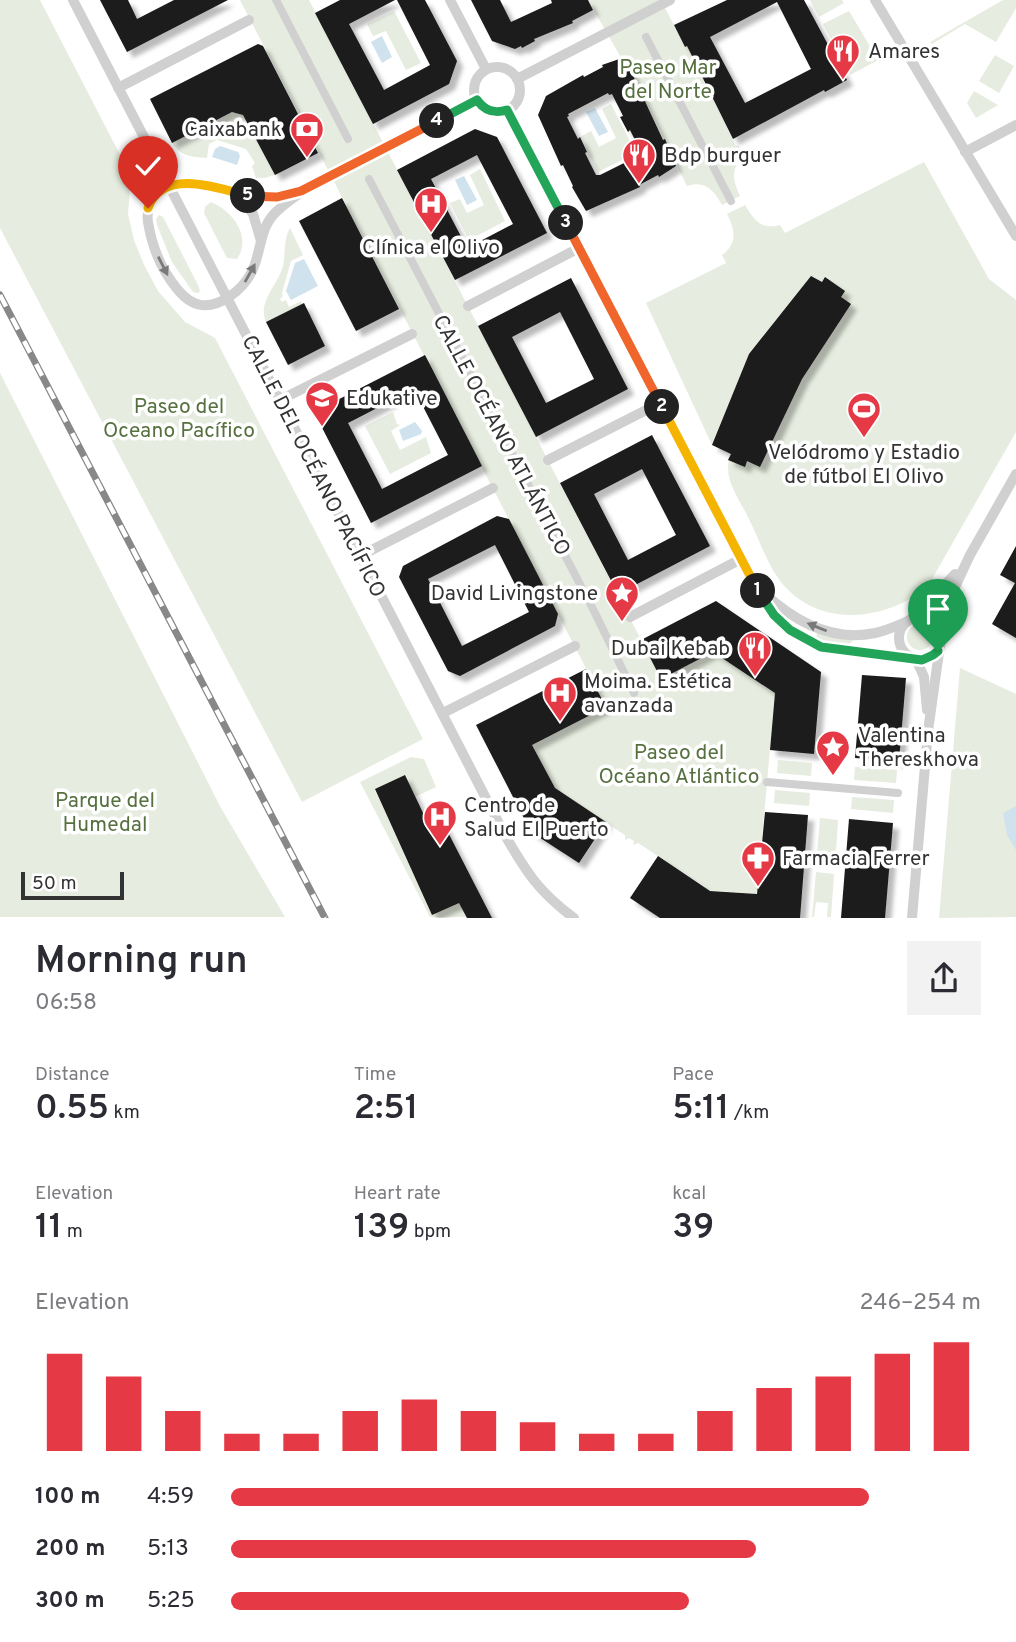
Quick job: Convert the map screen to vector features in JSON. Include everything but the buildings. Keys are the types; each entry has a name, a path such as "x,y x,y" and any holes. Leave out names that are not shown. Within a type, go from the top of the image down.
{"street":[{"name":"CALLE DEL OCÉANO PACÍFICO","path":"73,0 506,836 525,870 552,902 574,918"},
{"path":"275,0 348,139"},
{"path":"450,0 486,69"},
{"path":"517,79 670,0"},
{"path":"875,0 1016,236"},
{"path":"118,88 250,20"},
{"path":"646,37 731,201"},
{"path":"486,69 507,69 517,79 520,93 507,110 488,110 477,100 475,86 486,69"},
{"path":"301,191 261,198 206,184 169,186 155,194 148,208 152,239 162,265 179,291 193,303 207,307 227,298 249,278 271,218 301,191 477,100"},
{"path":"507,110 754,584 774,615 790,630 821,647 912,658 933,655 940,645"},
{"path":"965,152 1016,125"},
{"name":"CALLE OCÉANO ATLÁNTICO","path":"369,179 634,692"},
{"path":"236,193 253,214 261,241"},
{"path":"468,306 579,248"},
{"path":"280,400 412,334"},
{"path":"548,460 660,403"},
{"path":"937,625 970,555 1016,474"},
{"path":"360,556 493,488"},
{"path":"928,731 925,682 912,658 901,646 900,633 951,580 970,555"},
{"path":"630,617 741,559"},
{"path":"754,584 780,608 822,631 873,633"},
{"path":"845,651 873,633 911,620 927,618 937,625 942,638 928,731 912,918"},
{"path":"443,713 575,646"},
{"path":"767,782 898,793"}],"green space":[{"name":"Paseo del Oceano Pacífico","path":"0,0 40,0 131,176 128,214 144,265 158,291 185,322 215,338 423,739 302,802 0,228"},
{"name":"Paseo del Océano Atlántico","path":"240,0 309,0 661,678 713,652 775,693 757,894 704,890 705,887 638,843 633,845 634,841 629,838 625,840 625,835 556,791 532,745 606,707"},
{"name":"Paseo Mar del Norte","path":"588,0 661,0 685,47 687,46 736,146 738,145 744,156 736,165 734,175 740,196 722,205 716,195 704,185 687,186 629,68"},
{"path":"810,0 842,0 844,3 819,17"},
{"path":"1003,0 1016,0 1016,8 996,42 965,24 932,44 930,42"},
{"path":"394,11 421,63 406,70 386,31 373,36 367,24"},
{"path":"849,11 878,60 850,75 823,24"},
{"path":"995,55 1014,66 999,93 979,81"},
{"path":"974,91 998,105 976,118 967,103"},
{"path":"611,104 636,153 598,172 580,137 591,131 599,147 616,138 602,109"},
{"path":"232,112 243,115 275,175 256,178 252,166 255,163 246,149 217,140 209,144 207,158 201,158 183,153 172,143"},
{"name":"Velódromo y Estadio de fútbol El Olivo","path":"924,162 989,279 1016,300 1016,432 931,584 914,597 875,612 854,615 834,613 815,608 797,597 776,575 730,479 728,463 731,454 712,445 646,303 726,263 722,255 731,246 734,236 727,214 745,205 763,225 780,225 785,233"},
{"path":"480,169 505,221 469,240 450,203 460,199 467,213 484,205 470,175"},
{"path":"211,202 233,218 238,226 242,242 237,259 227,258 204,213 205,207"},
{"path":"159,215 163,217 198,285 198,293 193,292 172,262 157,225 156,219"},
{"path":"290,228 303,255 291,261 280,299 282,302 286,300 289,307 301,301 302,304 266,322 264,307 283,266"},
{"name":"Parque del Humedal","path":"0,373 221,808 285,917 0,917"},
{"path":"393,412 397,424 400,425 391,431 400,450 426,437 431,453 390,474 365,426"},
{"path":"920,624 930,627 933,637 930,647 920,650 910,647 907,637 910,627"},
{"path":"817,632 855,638 847,647 816,638"},
{"path":"960,668 1016,694 1016,917 939,918"},
{"path":"411,757 424,759 436,787 415,797 375,790 432,915 448,908 437,861 467,917 430,917 360,782"},
{"path":"778,760 812,763 811,776 777,773"},
{"path":"855,767 897,770 896,783 854,780"},
{"path":"775,790 810,793 809,806 774,803"},
{"path":"852,797 894,800 893,813 851,809"},
{"path":"820,818 838,820 835,867 816,865"},
{"path":"816,872 834,874 831,917 827,917 828,903 816,902 812,917"}],"water":[{"path":"382,36 392,57 382,63 371,42"},
{"path":"595,108 608,132 599,136 586,112"},
{"path":"220,146 238,152 240,156 237,165 212,157 215,149"},
{"path":"464,176 477,200 467,205 455,180"},
{"path":"304,259 318,286 291,300 286,291 295,263"},
{"path":"415,422 422,431 421,434 403,441 399,430"},
{"path":"1016,806 1016,850 1007,835 1003,813"}],"railway":[{"path":"0,295 325,918"}],"place":[{"name":"Amares","path":"843,81"},
{"name":"Caixabank","path":"307,159"},
{"name":"Bdp burguer","path":"639,185"},
{"name":"Clínica el Olivo","path":"431,234"},
{"name":"Edukative","path":"322,428"},
{"name":"Velódromo y Estadio de fútbol El Olivo","path":"864,439"},
{"name":"David Livingstone","path":"622,623"},
{"name":"Dubai Kebab","path":"755,678"},
{"name":"Moima. Estética avanzada","path":"560,723"},
{"name":"Valentina Thereskhova","path":"833,777"},
{"name":"Centro de Salud El Puerto","path":"440,847"},
{"name":"Farmacia Ferrer","path":"758,888"}],"route":[{"path":"148,208 155,194 169,186 206,184 261,198 301,191 477,100 494,112 507,110 754,584 774,615 790,630 821,647 909,656 922,660 938,651"}]}
